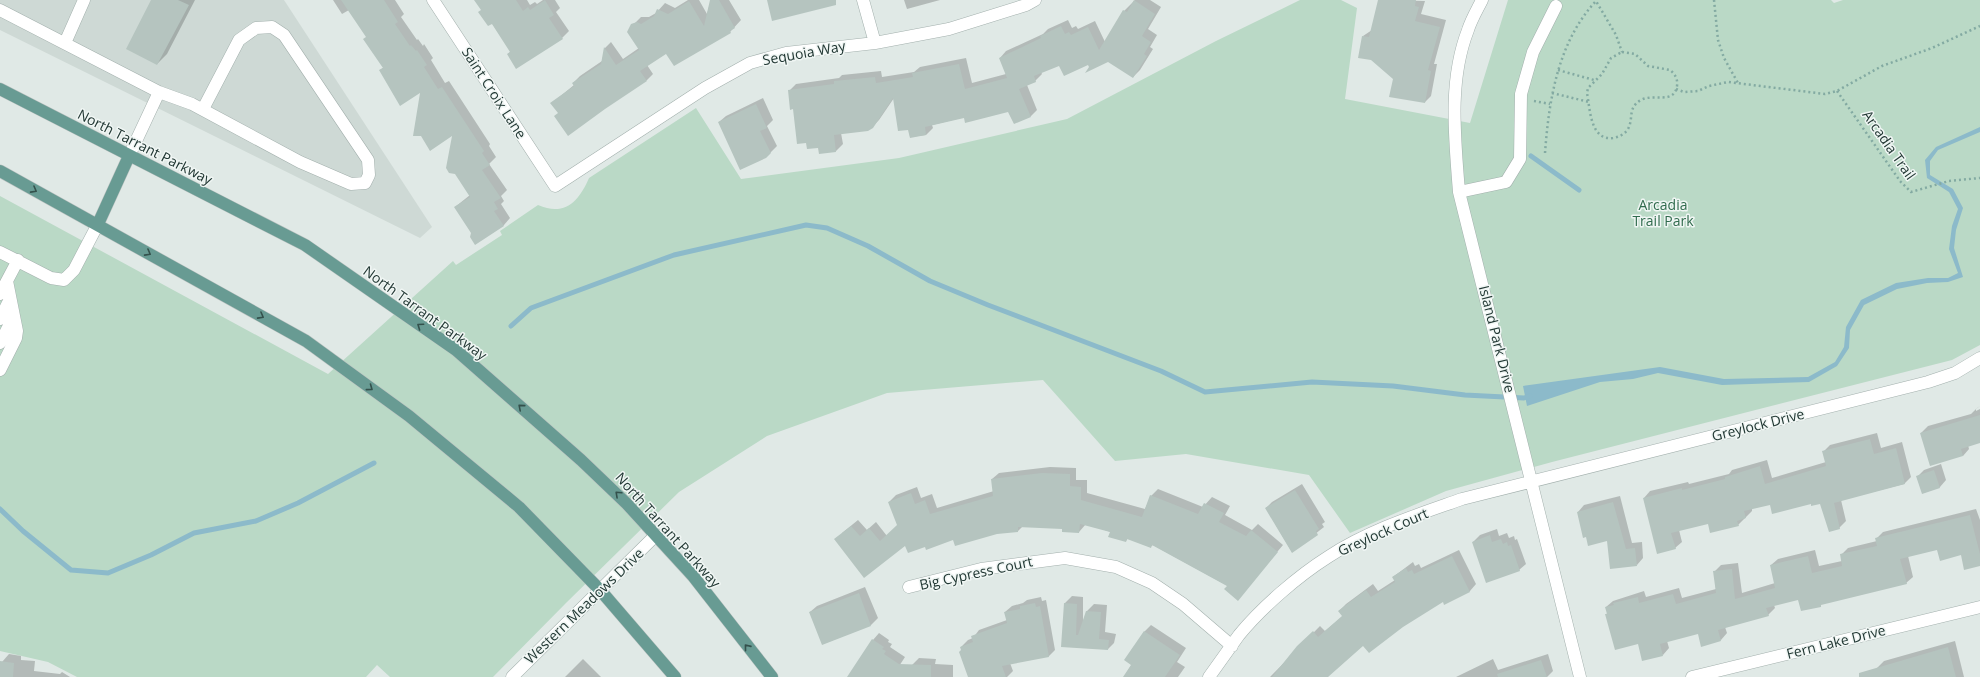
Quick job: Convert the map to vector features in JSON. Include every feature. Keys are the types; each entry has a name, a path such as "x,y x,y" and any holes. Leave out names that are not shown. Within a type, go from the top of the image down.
{"main road":[{"name":"North Tarrant Parkway","path":"0,89 305,245 456,350 581,460 627,504 693,576 727,622 772,677"},
{"path":"98,224 130,156"},
{"path":"0,171 98,224 306,341 409,416 519,507 601,591 675,677"}],"street":[{"path":"65,43 84,0"},
{"name":"Saint Croix Lane","path":"433,0 555,186"},
{"path":"863,0 876,42"},
{"name":"Sequoia Way","path":"555,186 705,88 750,63 786,53 876,42 949,29 1026,5 1035,0"},
{"name":"Island Park Drive","path":"1482,0 1467,31 1455,90 1455,136 1459,192 1498,342 1580,677"},
{"path":"1459,192 1506,182 1520,159 1522,94 1533,52 1556,6"},
{"path":"0,10 159,92 203,109 300,162 351,184 364,183 369,175 368,160 284,35 272,27 256,28 239,40 203,109"},
{"path":"130,156 159,92"},
{"path":"0,252 51,278 64,280 74,270 98,224"},
{"path":"0,319 7,281 18,260"},
{"path":"0,370 16,338 17,331 14,316 5,296"},
{"path":"0,343 14,316"},
{"name":"Greylock Drive","path":"1532,482 1928,382 1955,373 1980,358"},
{"name":"Greylock Court","path":"1209,677 1240,635 1283,591 1328,557 1362,538 1462,499 1532,482"},
{"name":"Western Meadows Drive","path":"512,677 601,591 656,535"},
{"name":"Big Cypress Court","path":"909,587 981,569 1065,558 1116,567 1152,583 1183,604 1232,646"},
{"name":"Fern Lake Drive","path":"1692,677 1980,608"}],"path":[{"path":"1714,0 1718,40 1724,58 1738,83"},
{"path":"1545,153 1547,122 1558,70 1566,48 1580,22 1596,1 1616,35 1622,52"},
{"path":"1676,89 1684,92 1698,91 1709,86 1728,82 1825,94 1837,91 1882,66 1932,48 1980,26"},
{"path":"1622,52 1634,54 1648,66 1670,70 1677,79 1676,89 1670,96 1666,98 1648,97 1637,102 1630,112 1628,130 1615,138 1603,136 1594,128 1588,88 1602,74 1611,58 1622,52"},
{"path":"1558,70 1595,80"},
{"name":"Arcadia Trail","path":"1837,91 1903,185 1912,192 1949,181 1980,178"},
{"path":"1552,93 1589,102"}],"shaded area":[{"path":"0,0 284,0 432,227 420,238 0,30"}],"green space":[{"name":"Arcadia Trail Park","path":"1300,0 1341,0 1357,8 1345,99 1470,123 1508,0 1831,0 1834,3 1843,0 1980,0 1980,345 1952,360 1552,462 1446,491 1350,533 1309,475 1186,454 1115,461 1043,380 887,393 767,436 679,492 493,677 390,677 377,665 366,677 77,677 48,662 0,651 0,196 328,374 453,261 456,265 502,235 500,231 538,205 556,209 570,205 581,194 589,178 696,108 741,179 899,158 1067,119 1216,41"}],"water":[{"path":"1980,127 1980,132 1938,150 1930,161 1930,175 1953,189 1963,208 1956,230 1954,248 1963,277 1948,282 1927,283 1897,289 1864,305 1850,330 1849,348 1837,366 1809,382 1722,385 1658,373 1633,379 1600,382 1527,406 1523,386 1660,367 1724,379 1808,377 1835,362 1844,347 1846,327 1861,300 1896,283 1928,278 1948,278 1958,273 1949,249 1952,226 1958,209 1949,192 1927,178 1925,160 1936,147"}],"building":[{"path":"151,0 178,0 189,5 157,65 126,49"},
{"path":"341,0 384,0 398,22 395,24 410,46 411,45 416,51 417,50 427,65 424,67 438,89 442,87 484,151 482,153 490,165 482,170 501,198 494,202 498,209 494,211 504,226 475,245 470,237 471,233 454,207 470,197 455,174 449,173 446,168 452,136 430,151 421,136 413,136 420,93 400,106 379,70 383,68 363,39 366,37"},
{"path":"474,0 516,0 523,11 528,7 530,10 545,0 554,15 549,18 563,39 516,69 507,54 510,52 492,24 488,26 478,12 481,10"},
{"path":"710,0 719,0 735,28 730,31 731,33 674,66 666,54 640,71 647,81 568,136 554,116 558,113 550,103 574,86 572,83 601,64 604,47 616,65 639,50 627,32 631,24 637,22 641,24 654,16 657,9 668,14 689,1 704,26"},
{"path":"767,0 836,0 836,5 772,21"},
{"path":"1134,0 1155,14 1142,36 1151,42 1144,54 1147,56 1133,78 1108,62 1085,73 1089,67 1088,65 1064,76 1059,66 1034,76 1036,82 1019,89 1031,117 1014,124 1008,112 965,123 964,118 925,127 926,135 910,138 908,130 898,131 893,98 873,128 868,131 834,135 836,152 819,154 818,148 807,149 806,143 797,144 793,109 790,110 788,90 834,84 834,81 875,77 876,83 913,77 912,73 959,64 965,89 1007,78 999,58 1041,38 1040,36 1061,26 1065,34 1069,32 1071,35 1088,27 1099,50 1123,10 1127,12"},
{"path":"1378,0 1416,0 1415,6 1419,7 1415,21 1440,27 1428,70 1431,71 1425,103 1389,97 1393,79 1371,60 1358,58 1362,36 1369,37"},
{"path":"756,104 767,128 760,131 771,153 766,158 740,170 718,122"},
{"path":"1980,415 1980,443 1961,449 1963,456 1930,466 1920,433"},
{"path":"1870,439 1874,454 1896,448 1905,484 1834,503 1840,529 1829,532 1820,504 1811,506 1811,504 1772,514 1770,505 1744,511 1746,518 1737,521 1739,526 1710,533 1708,524 1671,533 1676,549 1657,554 1643,498 1725,479 1725,477 1760,466 1765,484 1826,466 1822,451"},
{"path":"1934,470 1940,488 1922,494 1916,476"},
{"path":"1042,473 1070,474 1070,486 1081,487 1081,500 1142,517 1150,495 1198,514 1204,503 1224,513 1219,522 1246,536 1251,530 1278,552 1238,601 1224,589 1227,586 1152,545 1151,548 1127,539 1126,542 1108,537 1110,532 1080,524 1079,533 1062,532 1062,529 1018,527 1018,532 997,534 955,546 953,540 926,550 925,547 908,553 905,546 864,578 834,539 851,526 860,536 869,528 880,541 897,525 888,502 911,493 915,504 925,500 930,514 993,496 991,479"},
{"path":"1295,490 1319,529 1316,531 1318,535 1292,553 1265,508"},
{"path":"1613,502 1626,549 1635,548 1637,566 1610,569 1607,541 1588,546 1586,537 1583,538 1577,512"},
{"path":"1970,515 1980,554 1980,566 1964,570 1961,555 1940,561 1937,550 1900,559 1907,584 1801,611 1798,600 1766,608 1769,616 1718,630 1721,641 1701,647 1698,634 1660,644 1663,656 1642,661 1638,644 1615,650 1605,614 1607,614 1605,607 1614,605 1613,603 1638,597 1639,603 1673,594 1676,604 1716,593 1713,571 1732,569 1735,599 1775,588 1770,565 1808,556 1812,573 1842,566 1840,554 1877,546 1875,538"},
{"path":"1490,535 1492,542 1501,539 1503,544 1507,542 1508,546 1511,545 1520,571 1486,583 1472,542"},
{"path":"1452,556 1470,592 1444,605 1443,602 1403,627 1369,653 1363,646 1328,677 1272,677 1297,646 1313,631 1318,637 1342,616 1338,611 1366,590 1371,597 1395,582 1392,577 1406,568 1408,572 1412,570 1414,574"},
{"path":"859,593 871,626 822,645 809,612"},
{"path":"1035,603 1036,607 1040,606 1049,657 1002,666 1006,677 968,677 959,652 961,650 960,647 973,642 971,636 1007,623 1004,612 1020,609 1020,606"},
{"path":"1064,603 1077,604 1076,635 1078,635 1086,611 1101,612 1099,639 1109,640 1108,650 1061,647"},
{"path":"1144,631 1180,655 1165,677 1123,677 1131,665 1124,660"},
{"path":"872,639 884,647 882,649 886,651 884,654 899,664 931,665 931,677 847,677"},
{"path":"1948,647 1956,677 1859,677 1859,673"},
{"path":"1541,660 1547,677 1498,677 1497,674"},
{"path":"0,661 14,663 13,677 0,677"}],"waterway":[{"path":"1531,156 1579,190"},
{"path":"511,326 531,308 674,255 806,225 827,228 868,246 930,281 988,305 1161,371 1205,392 1312,382 1393,386 1465,395 1524,398 1530,396"},
{"path":"0,509 23,531 71,570 108,573 151,555 194,533 256,521 298,503 374,463"}]}
